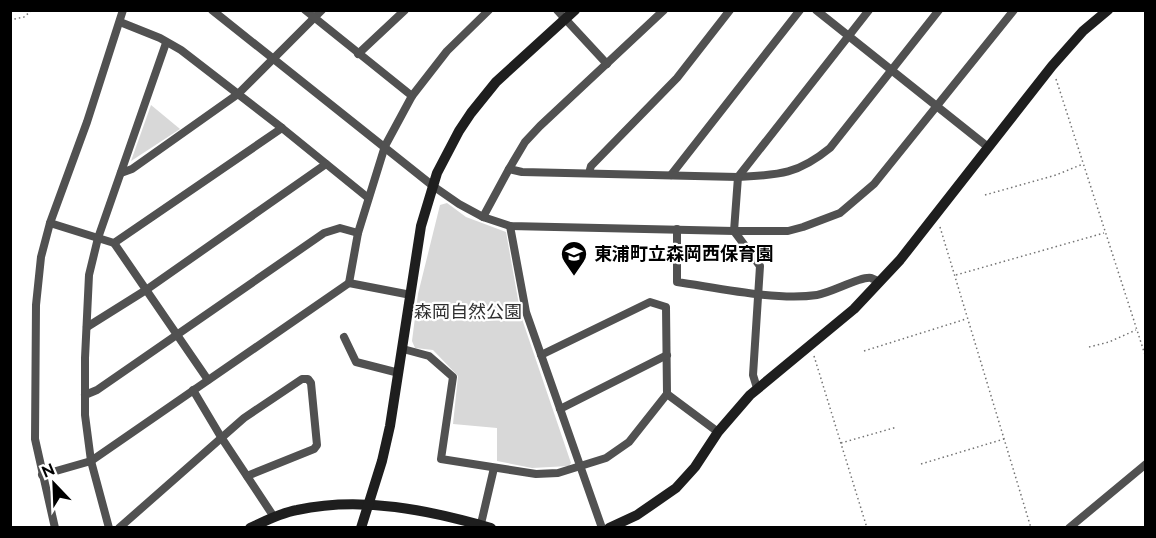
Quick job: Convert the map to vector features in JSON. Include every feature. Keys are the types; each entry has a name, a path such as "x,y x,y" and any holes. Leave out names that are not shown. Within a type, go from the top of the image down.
{"street":[{"path":"55,528 35,439 36,305 41,257 50,223 87,123 123,10"},
{"path":"212,10 433,186 483,217 510,226 734,231 788,231 818,223 840,213 874,184 1014,10"},
{"path":"305,10 412,96"},
{"path":"121,173 132,169 238,94 322,10"},
{"path":"358,54 405,10"},
{"path":"42,475 91,461 348,283 358,233 385,146 412,96 447,51 489,10"},
{"path":"557,10 607,64"},
{"path":"361,528 390,426 421,226 433,186 448,150 471,113 496,82 575,10"},
{"path":"483,217 525,142 664,10"},
{"path":"589,174 591,166 677,78 730,10"},
{"path":"671,175 800,10"},
{"path":"816,10 988,147"},
{"path":"757,388 753,375 760,266 734,231 738,177 869,10"},
{"path":"509,169 522,172 738,177 790,172 819,157 840,136 939,10"},
{"path":"609,528 637,515 676,488 695,467 718,432 757,388 854,309 936,214 1052,66 1083,31 1108,10"},
{"path":"120,22 160,38 181,50 368,197"},
{"path":"109,528 91,461 85,415 89,275 98,237 166,43"},
{"path":"114,243 282,128"},
{"path":"87,327 146,290 326,164"},
{"path":"50,223 114,243 208,380"},
{"path":"510,226 526,312 602,528"},
{"path":"85,395 96,390 324,233 340,228 358,233"},
{"path":"677,229 677,282 758,294 818,295 864,279 871,278 879,282"},
{"path":"348,283 411,295"},
{"path":"403,349 429,356 453,377 441,459 536,474 558,473 606,458 629,442 667,394 666,307 650,302 541,355"},
{"path":"344,337 356,362 399,373"},
{"path":"560,409 667,355"},
{"path":"119,528 244,418 302,379 308,379 311,383 317,446 247,476"},
{"path":"193,390 274,517"},
{"path":"667,394 718,432"},
{"path":"1068,528 1146,464"},
{"path":"250,528 297,510 369,504 411,508 484,526 494,468"}],"path":[{"path":"10,20 24,17 32,10"},
{"path":"1052,66 1146,358"},
{"path":"985,195 1056,175 1083,164"},
{"path":"936,214 1031,528"},
{"path":"954,275 1105,232"},
{"path":"864,351 968,319"},
{"path":"1089,348 1136,330"},
{"path":"809,344 867,528"},
{"path":"841,443 897,427"},
{"path":"921,464 1004,439"}],"green space":[{"path":"151,105 180,129 131,161"},
{"name":"森岡自然公園","path":"447,203 466,217 506,232 521,316 571,463 569,466 532,468 497,461 497,428 453,424 458,376 433,350 415,348 412,341 418,294 440,205"}],"place":[{"name":"東浦町立森岡西保育園","path":"574,277"}]}
